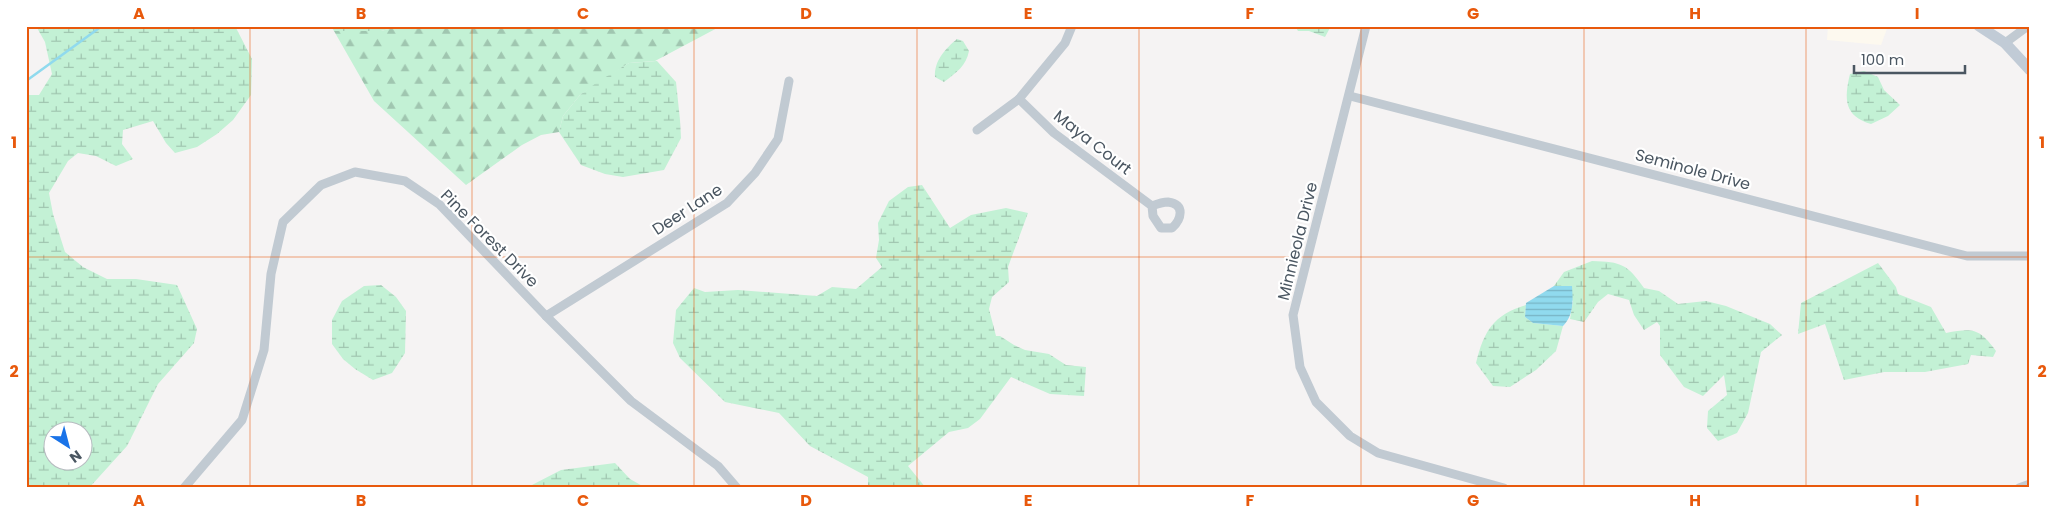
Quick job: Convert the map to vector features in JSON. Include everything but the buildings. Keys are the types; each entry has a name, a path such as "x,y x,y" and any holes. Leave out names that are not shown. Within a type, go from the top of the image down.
{"street":[{"path":"977,130 1019,99 1064,43 1072,26"},
{"name":"Minnieola Drive","path":"1366,26 1350,96 1293,315 1300,367 1316,402 1350,436 1378,453 1504,488"},
{"path":"1979,26 1999,36 2030,70"},
{"path":"1999,36 2028,26"},
{"name":"Deer Lane","path":"546,316 727,203 755,173 778,139 789,81"},
{"name":"Seminole Drive","path":"1350,96 1967,256 2030,256"},
{"name":"Maya Court","path":"1019,99 1054,133 1152,206"},
{"name":"Pine Forest Drive","path":"184,488 242,420 264,350 271,274 283,222 321,185 355,172 405,181 439,204 546,316 631,401 718,466 737,488"},
{"path":"2019,488 2030,484"}],"shaded area":[{"path":"1828,26 1888,26 1881,45 1827,40"}],"green space":[{"path":"36,26 235,26 252,59 251,95 233,120 217,134 197,147 175,153 166,143 153,121 123,130 122,144 133,159 116,166 96,156 78,153 68,161 49,193 53,214 65,252 83,267 107,279 136,279 177,285 197,329 194,343 158,384 127,446 89,488 26,488 26,95 39,95 52,74 45,42"},
{"path":"331,26 400,26 381,31 334,31"},
{"path":"400,26 721,26 655,61 629,63 580,95 563,116 559,132 541,135 522,145 466,185 374,101 334,31 381,31"},
{"path":"1295,26 1331,26 1325,37 1309,31 1298,31"},
{"path":"957,39 963,41 969,51 968,56 960,68 944,82 935,77 936,66 948,47"},
{"path":"657,61 676,82 680,120 681,138 664,170 623,177 605,174 581,165 559,132 563,116 580,95 629,63"},
{"path":"1864,71 1878,77 1884,90 1900,105 1888,116 1871,124 1855,116 1848,105 1847,99 1850,74"},
{"path":"922,185 950,228 971,215 1006,208 1028,213 1008,267 1009,282 992,297 989,309 996,336 1000,336 1025,350 1049,354 1066,365 1086,367 1084,396 1050,394 1011,377 980,419 968,428 949,432 908,466 926,488 868,488 868,477 810,446 779,413 725,402 680,358 673,343 676,310 694,288 705,292 738,290 817,296 832,287 856,289 882,267 876,258 879,240 878,223 889,201 908,187"},
{"path":"1592,261 1610,262 1623,266 1633,274 1644,288 1659,291 1678,304 1706,301 1726,306 1770,324 1782,335 1761,352 1748,413 1737,433 1718,441 1707,428 1708,411 1727,395 1724,375 1703,396 1684,387 1660,355 1660,326 1657,322 1644,330 1634,315 1629,300 1608,294 1598,302 1584,322 1570,319 1573,301 1554,286 1564,272"},
{"path":"1878,263 1896,287 1898,294 1931,307 1946,333 1969,330 1980,334 1996,351 1993,357 1971,355 1968,364 1925,372 1884,372 1844,380 1825,324 1798,334 1801,303"},
{"path":"381,285 396,297 406,311 405,353 392,373 373,380 343,359 332,344 332,320 342,301 364,286"},
{"path":"1526,305 1525,317 1533,323 1563,326 1556,351 1536,370 1510,387 1493,386 1476,363 1483,342 1487,333 1498,319"},
{"path":"615,463 630,479 646,488 504,488 532,485 561,470"}],"water":[{"path":"1554,286 1572,286 1571,312 1567,322 1563,326 1533,323 1525,317 1526,303"}],"waterway":[{"path":"26,81 102,26"}]}
